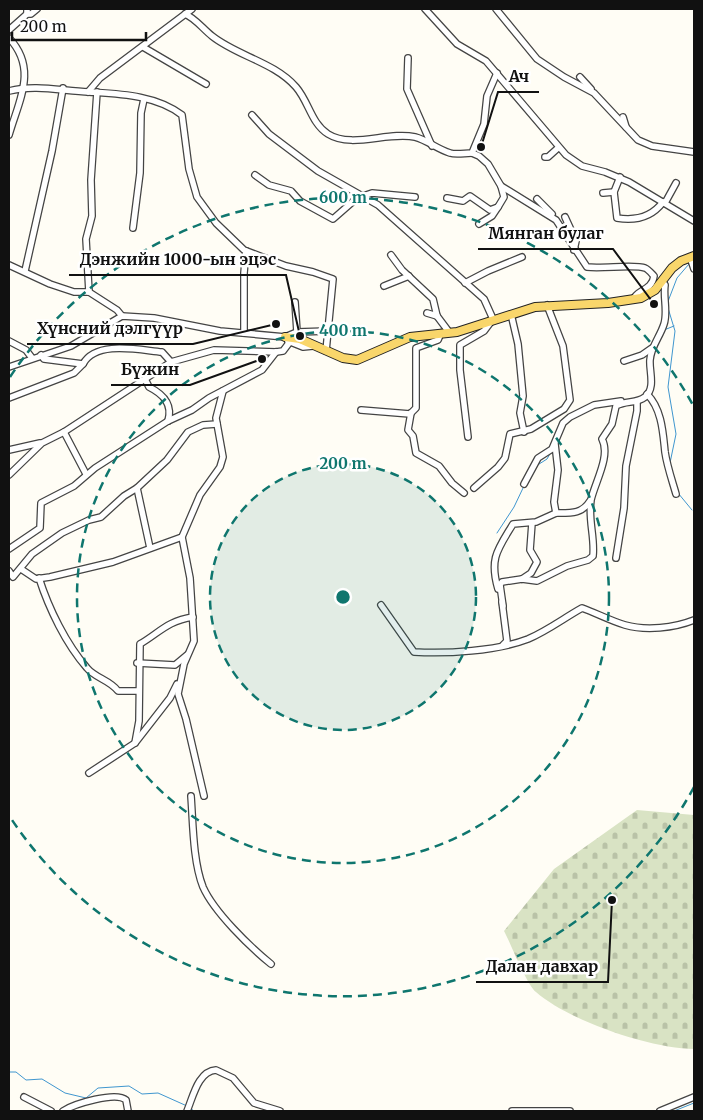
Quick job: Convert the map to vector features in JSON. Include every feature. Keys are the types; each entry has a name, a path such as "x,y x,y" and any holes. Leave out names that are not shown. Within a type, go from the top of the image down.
{"main road":[{"path":"287,340 300,339 343,358 357,360 410,337 467,329 493,319 547,305 633,300 650,294 672,268 692,257"}],"street":[{"path":"9,30 27,11 31,14 37,9"},
{"path":"88,92 100,78 192,9"},
{"path":"425,9 457,44 486,61 558,148 582,166 620,177 694,220"},
{"path":"496,9 537,59 564,77 594,93"},
{"path":"185,14 229,49 257,60 288,80 297,88 318,126 330,135 357,140 393,135 416,137 452,154 472,153 479,156 488,164 501,186 504,197 492,216 479,224"},
{"path":"9,38 18,48 24,63 26,76 9,135"},
{"path":"143,47 206,84"},
{"path":"408,58 407,89 432,146"},
{"path":"472,153 484,124 487,96 497,73"},
{"path":"580,77 638,140 694,152"},
{"path":"9,91 22,87 63,88 131,96 164,105 182,115 189,169 197,197 216,223 246,251 286,266 330,277 333,280 326,351"},
{"path":"25,271 54,142 63,88"},
{"path":"90,292 86,239 92,216 91,180 96,92"},
{"path":"133,228 140,173 141,113 144,99"},
{"path":"252,115 269,134 330,180 378,205 484,299 493,319 484,331 460,345 460,370 468,437"},
{"path":"623,116 628,131"},
{"path":"664,142 674,149"},
{"path":"546,157 558,148"},
{"path":"255,175 269,185 291,191 300,201 332,219 362,196 372,193 415,197"},
{"path":"620,177 614,192 616,218 629,220 648,215 664,203 676,183"},
{"path":"501,186 556,220"},
{"path":"603,194 614,192"},
{"path":"447,198 463,200 470,196 490,210 498,207"},
{"path":"536,198 556,220 587,267 602,269 635,266 646,268 654,276 654,281 648,289 637,294 633,300"},
{"path":"565,217 576,241 574,250"},
{"path":"244,333 246,251"},
{"path":"391,255 408,276 433,299 437,316 445,333 438,340 416,348 416,408 411,413 408,430 413,436 416,453 439,466 464,493"},
{"path":"692,257 694,269"},
{"path":"465,283 488,271 522,258"},
{"path":"9,265 50,284 74,292 90,292 117,310 122,316"},
{"path":"384,286 408,276"},
{"path":"524,484 538,458 552,449 564,423 570,417 594,405 615,402 637,402 648,394 652,378 650,361 652,348 664,323 665,285 662,281"},
{"path":"295,302 297,332"},
{"path":"474,488 498,467 505,458 510,434 524,432 564,409 570,400 563,346 547,305"},
{"path":"427,312 437,316"},
{"path":"511,314 518,344 523,396 520,413 524,432"},
{"path":"9,367 71,346 112,320 122,316 137,316 220,331 287,340"},
{"path":"9,450 42,443 64,432 171,362 214,350 283,351 287,340 297,332 328,331"},
{"path":"9,342 26,350 32,358"},
{"path":"9,398 74,373 85,359 114,347 162,352 171,362"},
{"path":"624,361 642,355 652,348"},
{"path":"9,549 40,528 41,503 74,486 86,474 168,421 192,410 262,370 276,352"},
{"path":"41,355 44,358 82,364"},
{"path":"145,379 149,388 162,394 170,409 168,421"},
{"path":"89,773 135,743 170,698 180,679 194,641 190,578 182,537 200,495 220,467 223,457 217,424 218,404 223,391"},
{"path":"648,394 654,401 664,434 665,453 676,494"},
{"path":"616,558 624,508 626,466 637,411 637,402"},
{"path":"497,648 505,645 507,641 500,585 502,582 536,581 545,575 592,557 594,540 590,529 592,500 606,448 602,439 612,424 616,406 623,403"},
{"path":"361,410 411,413"},
{"path":"9,571 11,578 21,569 24,562 62,533 89,520 101,517 124,496 137,488 167,460 188,432 202,425 217,424"},
{"path":"64,432 86,474"},
{"path":"555,442 558,470 554,502 556,513"},
{"path":"9,475 42,443"},
{"path":"137,488 150,548"},
{"path":"503,606 496,580 496,552 513,524 532,523 556,513 573,513 585,509 592,500"},
{"path":"522,580 533,570 537,562 530,550 532,523"},
{"path":"21,569 30,576 39,578 113,562 182,537"},
{"path":"39,578 48,603 88,669 112,683 118,690 138,691"},
{"path":"381,605 414,652 439,654 497,648 529,638 551,628 582,608 624,625 637,627 655,628 694,620"},
{"path":"135,743 139,721 138,663 140,644 145,639 150,639 171,622 193,617"},
{"path":"138,663 175,664 188,654"},
{"path":"180,679 178,694 189,729 204,796"},
{"path":"191,796 198,867 204,887 249,946 272,964"},
{"path":"187,1111 202,1078 206,1073 216,1070 233,1078 254,1103 280,1111"},
{"path":"63,1111 71,1106 116,1096 126,1100 128,1111"},
{"path":"24,1097 51,1111"},
{"path":"660,1111 694,1097"},
{"path":"512,1111 570,1111"}],"green space":[{"path":"637,810 694,815 694,1049 677,1048 634,1039 589,1023 551,1003 532,988 504,931 554,869"}],"waterway":[{"path":"667,304 677,278 689,264"},
{"path":"668,308 675,331 668,387 676,434 670,463"},
{"path":"664,330 674,326"},
{"path":"536,466 547,459 551,452"},
{"path":"497,533 514,507 524,486"},
{"path":"678,493 692,510"},
{"path":"9,1072 16,1072 26,1080 42,1079 65,1093 86,1098 98,1088 129,1086 142,1094 158,1093 187,1106"},
{"path":"674,1111 694,1103"},
{"path":"190,1108 194,1111 212,1111"}],"place":[{"name":"Ач","path":"481,147"},
{"name":"Мянган булаг","path":"654,304"},
{"name":"Хүнсний дэлгүүр","path":"276,324"},
{"name":"Дэнжийн 1000-ын эцэс","path":"300,336"},
{"name":"Бүжин","path":"262,359"},
{"name":"Далан давхар","path":"612,900"}]}
